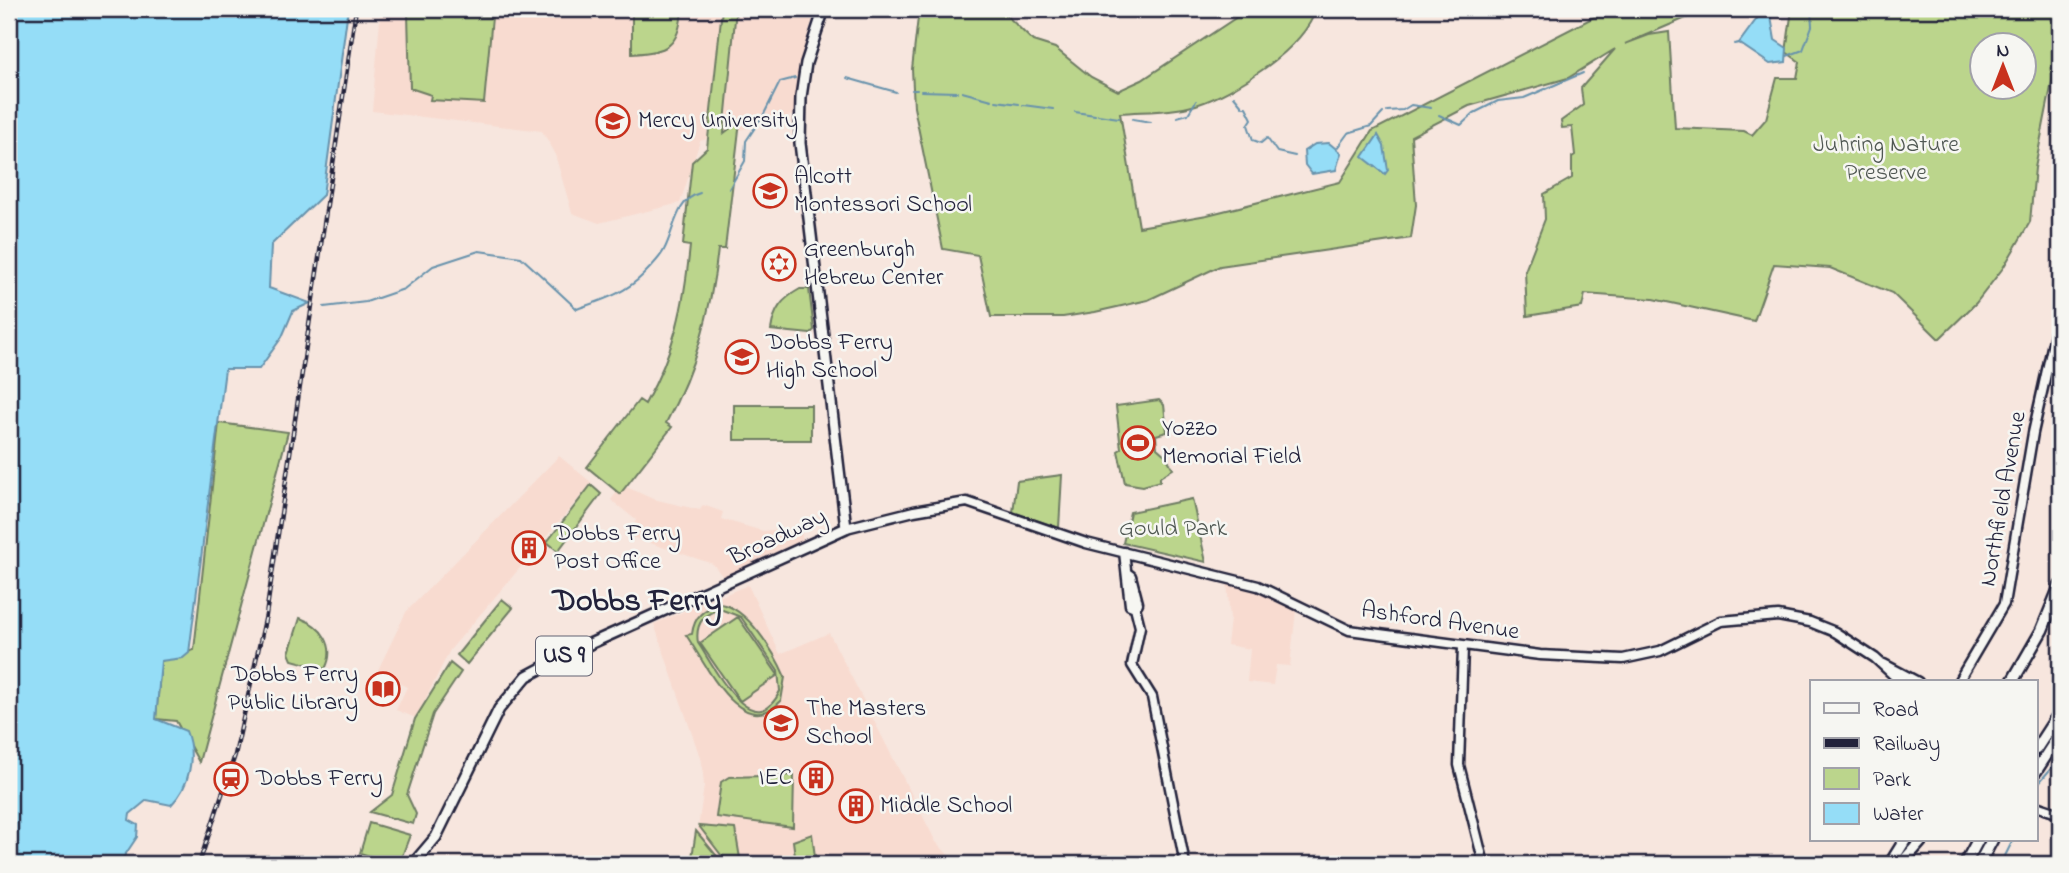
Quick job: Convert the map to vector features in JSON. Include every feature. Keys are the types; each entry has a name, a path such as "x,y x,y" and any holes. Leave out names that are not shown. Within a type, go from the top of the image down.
{"highway":[{"path":"2013,680 2038,638 2060,586"},
{"path":"2019,680 2041,646 2060,603"},
{"path":"2038,746 2060,712"},
{"path":"2038,768 2060,734"},
{"path":"1883,864 1898,842"},
{"path":"1890,864 1905,842"},
{"path":"1901,864 1920,842"},
{"path":"1965,864 1977,842"},
{"path":"1979,864 1991,842"}],"main road":[{"name":"Broadway","path":"413,864 436,837 499,709 527,676 558,659 846,528 800,143 801,97 806,63 824,9"},
{"name":"Northfield Avenue","path":"1959,680 2004,604 2033,433 2060,311"},
{"name":"Ashford Avenue","path":"846,528 963,502 1042,530 1258,586 1349,630 1540,655 1623,659 1660,651 1721,621 1778,616 1830,629 1880,663 1898,680"},
{"path":"1124,552 1127,573 1124,577 1130,605 1135,607 1140,627 1132,665 1152,697 1185,864"},
{"path":"1463,647 1459,765 1484,864"},
{"path":"1880,663 1914,680"},
{"path":"2038,807 2060,814"}],"shaded area":[{"name":"Mercy University","path":"381,9 816,9 804,48 794,115 700,141 680,203 599,223 572,213 554,151 542,131 372,111"},
{"path":"559,456 592,483 450,650 416,718 396,710 407,687 377,672 406,612"},
{"path":"622,485 653,499 700,510 703,505 723,512 721,519 763,531 801,527 803,544 723,577 713,564 629,536 636,520 611,500"},
{"path":"1227,582 1251,588 1296,610 1290,666 1276,665 1273,685 1247,682 1250,649 1227,645 1230,619"},
{"name":"The Masters School","path":"748,585 780,654 829,633 936,842 957,864 693,864 704,786 702,763 654,624"}],"green space":[{"path":"636,9 682,10 674,40 662,49 632,54 632,12"},
{"path":"722,9 736,9 724,133 740,121 725,249 718,249 701,339 686,381 666,423 672,427 620,494 587,467 639,400 645,404 671,346 685,289 690,246 683,245 692,162 707,148"},
{"name":"Juhring Nature Preserve","path":"919,9 1000,9 1033,41 1055,48 1091,77 1118,91 1142,80 1249,9 1316,9 1298,39 1283,54 1229,91 1187,107 1120,113 1139,227 1207,215 1340,182 1372,131 1604,12 1605,9 1707,9 1625,44 1649,35 1669,32 1675,128 1744,131 1752,135 1766,119 1777,78 1797,78 1800,62 1786,52 1792,9 2060,9 2053,77 2035,168 2030,222 2003,268 1976,303 1939,339 1892,293 1830,268 1774,264 1754,321 1653,299 1585,294 1582,307 1527,316 1525,271 1545,219 1544,194 1572,178 1572,157 1575,155 1572,127 1562,128 1561,121 1583,105 1581,88 1615,49 1568,78 1469,106 1411,136 1416,205 1411,238 1220,266 1148,300 1063,317 991,317 978,255 943,249 914,107 912,69"},
{"path":"413,10 492,17 484,103 430,100 431,95 410,88 408,14"},
{"path":"800,289 809,289 814,330 810,334 771,330 780,305"},
{"name":"Yozzo Memorial Field","path":"1159,400 1164,405 1167,432 1156,435 1157,448 1166,456 1173,469 1160,477 1160,481 1143,486 1125,483 1118,451 1121,449 1116,406"},
{"path":"734,405 811,405 811,440 734,440"},
{"path":"219,423 288,432 199,762 176,721 156,719 161,661 194,650"},
{"path":"1062,475 1059,528 1013,512 1017,481"},
{"path":"591,485 601,494 558,551 547,542"},
{"name":"Gould Park","path":"1192,499 1206,562 1123,543 1130,512"},
{"path":"502,599 513,608 467,664 457,655"},
{"path":"720,604 730,607 750,622 767,644 785,677 781,701 766,712 752,713 738,706 714,679 686,635 692,634 700,614","holes":["720,609 741,617 778,671 780,691 769,706 758,710 746,706 734,696 698,643 699,626 704,617"]},
{"path":"738,617 778,675 740,701 700,643"},
{"path":"300,618 315,626 325,638 329,652 325,669 292,660 289,653"},
{"path":"450,663 461,672 433,714 407,795 416,814 413,824 370,812 392,795 415,719"},
{"path":"794,775 793,827 716,817 721,782 729,777"},
{"path":"369,823 410,835 399,864 371,864 373,857 360,853"},
{"path":"699,826 735,829 741,864 728,864"},
{"path":"696,831 721,861 723,864 691,864"},
{"path":"812,834 816,864 796,864 793,841"}],"water":[{"path":"9,9 348,9 323,195 271,245 269,288 310,303 293,311 282,337 259,369 225,369 189,653 183,658 161,661 156,719 186,731 191,750 187,780 171,805 147,800 130,814 129,820 138,825 137,837 119,864 9,864"},
{"path":"1764,9 1775,9 1771,17 1775,40 1787,48 1786,62 1770,64 1739,43"},
{"path":"1378,135 1384,146 1388,170 1385,174 1363,157"},
{"path":"1329,143 1341,153 1336,170 1312,174 1305,165 1304,151 1315,144"}],"waterway":[{"path":"1683,12 1698,15 1716,9"},
{"path":"1787,56 1803,50 1812,26 1811,9"},
{"path":"1734,44 1739,43"},
{"path":"1439,115 1461,125 1474,113 1498,101 1524,98 1583,73"},
{"path":"729,189 745,161 746,141 764,114 780,82 795,78"},
{"path":"847,78 896,92"},
{"path":"912,90 917,90"},
{"path":"921,91 957,92"},
{"path":"962,92 992,100"},
{"path":"1234,96 1246,107 1252,119 1248,125 1253,140 1261,143 1267,138 1277,152 1295,156"},
{"path":"996,101 1019,104"},
{"path":"1177,117 1188,114 1196,101"},
{"path":"1023,105 1053,109"},
{"path":"1387,111 1403,110 1411,105 1431,108"},
{"path":"1075,112 1095,115"},
{"path":"1337,148 1348,133 1371,126 1383,113"},
{"path":"1098,115 1119,118"},
{"path":"1133,119 1151,122"},
{"path":"324,307 366,302 404,289 433,266 479,251 521,257 577,309 620,292 636,282 664,250 686,202 700,193"},
{"path":"2038,784 2060,758"},
{"path":"2001,864 2012,842"}],"railway":[{"path":"199,864 235,755 266,615 356,9"}],"place":[{"name":"Mercy University","path":"613,121"},
{"name":"Alcott Montessori School","path":"770,191"},
{"name":"Greenburgh Hebrew Center","path":"779,264"},
{"name":"Dobbs Ferry High School","path":"742,357"},
{"name":"Yozzo Memorial Field","path":"1138,443"},
{"name":"Dobbs Ferry Post Office","path":"529,548"},
{"name":"Dobbs Ferry Public Library","path":"383,689"},
{"name":"The Masters School","path":"781,723"},
{"name":"IEC","path":"816,778"},
{"name":"Dobbs Ferry","path":"231,779"},
{"name":"Middle School","path":"856,806"}],"district":[{"name":"Dobbs Ferry","path":"637,602"}]}
